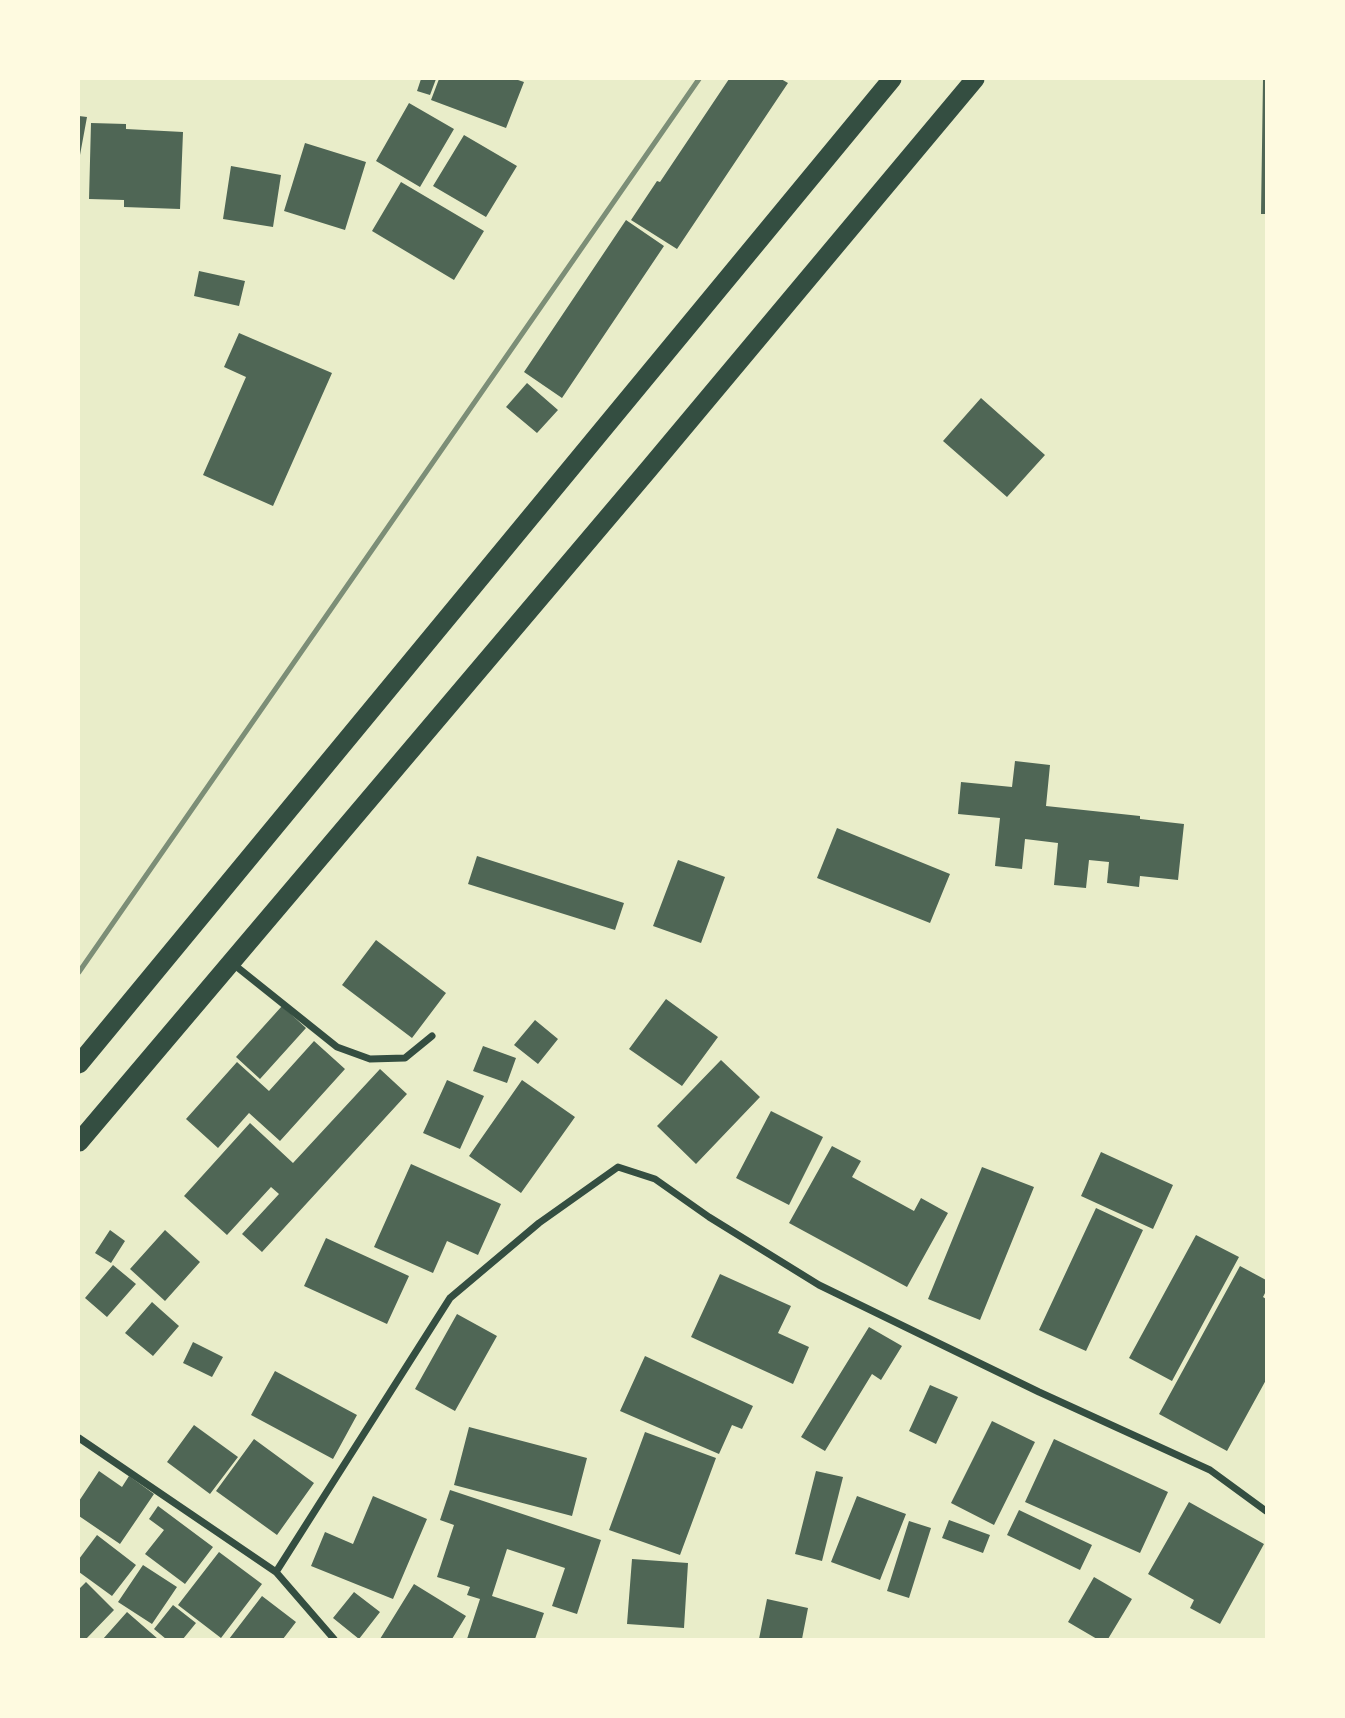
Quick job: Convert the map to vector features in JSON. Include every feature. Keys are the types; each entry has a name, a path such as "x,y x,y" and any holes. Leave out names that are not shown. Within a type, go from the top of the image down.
{"highway":[{"path":"79,1064 892,79"},
{"path":"79,1142 975,79"}],"street":[{"path":"232,962 337,1047 370,1059 405,1058 432,1036"},
{"path":"276,1572 450,1298 539,1223 618,1167 655,1179 709,1217 819,1285 1039,1392 1210,1470 1266,1511"},
{"path":"79,1438 276,1572 334,1639"}],"building":[{"path":"421,79 436,79 430,95 417,91"},
{"path":"439,79 515,79 524,82 506,128 431,100"},
{"path":"729,79 781,79 788,83 677,249 631,220 657,181 660,182"},
{"path":"1263,79 1266,79 1266,214 1261,214"},
{"path":"409,103 454,129 420,187 376,161"},
{"path":"79,116 87,117 80,155 79,155"},
{"path":"91,123 126,124 126,129 183,132 180,209 124,207 124,200 89,199"},
{"path":"464,135 517,166 486,217 433,186"},
{"path":"305,143 366,162 345,230 284,211"},
{"path":"231,166 281,175 273,227 223,219"},
{"path":"401,182 484,231 454,280 372,231"},
{"path":"626,220 664,246 562,398 524,372"},
{"path":"199,271 245,281 239,306 194,296"},
{"path":"239,333 332,373 273,506 203,475 246,377 224,367"},
{"path":"527,383 558,410 537,433 506,407"},
{"path":"981,398 1045,455 1007,497 943,441"},
{"path":"1015,761 1050,765 1046,806 1140,816 1140,819 1184,824 1178,880 1140,876 1139,887 1107,883 1109,862 1089,860 1086,888 1054,885 1058,843 1025,839 1022,869 995,866 1000,818 958,814 961,782 1012,787"},
{"path":"837,828 950,874 930,923 817,878"},
{"path":"477,856 624,903 615,930 468,884"},
{"path":"678,860 725,877 701,943 653,926"},
{"path":"376,940 446,993 412,1038 342,985"},
{"path":"666,999 718,1037 682,1086 629,1049"},
{"path":"282,1006 306,1028 260,1079 236,1057"},
{"path":"535,1020 558,1039 538,1064 514,1045"},
{"path":"314,1041 345,1069 280,1141 249,1113 218,1148 186,1119 237,1062 269,1091"},
{"path":"483,1046 516,1058 507,1083 473,1071"},
{"path":"721,1060 760,1097 696,1164 657,1126"},
{"path":"380,1069 407,1094 262,1252 242,1234 279,1194 271,1187 227,1235 184,1196 250,1123 293,1163"},
{"path":"447,1080 484,1096 460,1149 423,1133"},
{"path":"522,1080 575,1117 521,1193 469,1156"},
{"path":"771,1111 823,1137 789,1205 736,1178"},
{"path":"832,1146 861,1161 852,1177 914,1211 921,1198 948,1213 907,1287 789,1223"},
{"path":"1101,1152 1173,1185 1153,1229 1081,1196"},
{"path":"411,1164 501,1204 478,1255 447,1241 433,1273 374,1247"},
{"path":"982,1167 1034,1187 980,1320 928,1299"},
{"path":"1096,1208 1143,1230 1086,1351 1039,1330"},
{"path":"110,1230 125,1241 111,1263 95,1253"},
{"path":"165,1230 200,1262 165,1301 130,1269"},
{"path":"1196,1235 1239,1257 1172,1381 1129,1358"},
{"path":"326,1238 409,1276 387,1324 304,1286"},
{"path":"113,1265 136,1284 107,1317 85,1298"},
{"path":"1240,1266 1266,1280 1263,1297 1266,1299 1266,1380 1227,1451 1159,1414"},
{"path":"720,1274 791,1306 778,1333 809,1347 793,1384 691,1337"},
{"path":"152,1302 179,1326 153,1356 125,1333"},
{"path":"457,1314 497,1336 455,1411 415,1389"},
{"path":"869,1327 902,1346 881,1380 872,1374 825,1451 801,1437"},
{"path":"193,1342 223,1357 212,1377 183,1363"},
{"path":"645,1356 753,1406 742,1429 732,1425 719,1454 620,1411"},
{"path":"275,1371 357,1415 333,1459 251,1415"},
{"path":"930,1385 958,1397 936,1444 909,1431"},
{"path":"992,1421 1035,1442 994,1525 951,1503"},
{"path":"194,1425 238,1457 210,1494 167,1462"},
{"path":"469,1427 587,1458 572,1516 454,1485"},
{"path":"645,1432 716,1458 680,1555 609,1530"},
{"path":"254,1439 314,1483 277,1535 216,1491"},
{"path":"1054,1439 1168,1492 1140,1553 1025,1502"},
{"path":"99,1471 122,1487 129,1476 154,1494 120,1544 79,1516 79,1501"},
{"path":"816,1471 843,1477 822,1561 795,1554"},
{"path":"450,1490 601,1540 577,1614 552,1606 565,1568 507,1549 492,1596 544,1613 535,1639 467,1639 480,1599 467,1595 470,1587 437,1577 454,1525 440,1520"},
{"path":"373,1496 427,1519 393,1599 311,1566 325,1532 353,1544"},
{"path":"857,1496 906,1514 880,1580 831,1562"},
{"path":"1189,1502 1264,1544 1220,1624 1190,1608 1194,1600 1148,1574"},
{"path":"158,1506 213,1547 185,1584 145,1554 164,1530 149,1519"},
{"path":"1019,1510 1092,1545 1080,1570 1007,1535"},
{"path":"949,1520 990,1535 983,1553 942,1538"},
{"path":"909,1521 931,1528 909,1598 887,1591"},
{"path":"97,1535 136,1565 112,1596 79,1572 79,1559"},
{"path":"219,1552 262,1584 221,1638 178,1605"},
{"path":"632,1559 688,1563 684,1628 627,1624"},
{"path":"143,1565 177,1587 152,1624 118,1602"},
{"path":"1094,1577 1132,1599 1108,1639 1097,1639 1068,1622"},
{"path":"86,1582 114,1610 86,1639 79,1639 79,1589"},
{"path":"414,1584 466,1616 452,1639 380,1639"},
{"path":"354,1592 380,1612 359,1639 333,1618"},
{"path":"262,1596 296,1622 283,1639 229,1639"},
{"path":"767,1599 808,1608 802,1639 759,1639"},
{"path":"173,1605 196,1623 183,1639 166,1639 154,1629"},
{"path":"127,1612 158,1639 103,1639"}],"railway":[{"path":"79,972 699,79"}]}
